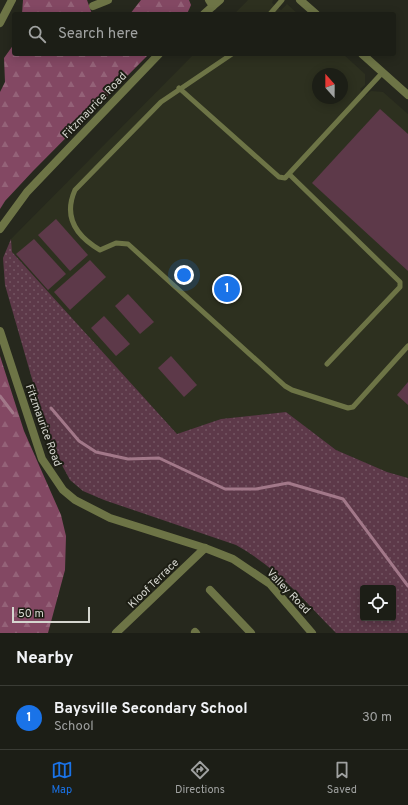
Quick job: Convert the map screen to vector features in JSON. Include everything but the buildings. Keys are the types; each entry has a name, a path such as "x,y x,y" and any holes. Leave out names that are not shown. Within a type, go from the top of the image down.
{"street":[{"path":"0,23 12,0"},
{"path":"93,6 108,0"},
{"path":"205,12 211,3 220,0"},
{"path":"300,0 314,12"},
{"name":"Fitzmaurice Road","path":"0,229 27,192 157,56"},
{"path":"364,56 408,96"},
{"name":"Fitzmaurice Road","path":"0,331 42,459 63,490 75,500 110,518 136,528 205,548"},
{"name":"Kloof Terrace","path":"116,633 205,548"},
{"name":"Valley Road","path":"205,548 233,559 270,584 312,633"},
{"path":"210,590 251,633"}],"lane":[{"path":"272,12 282,0"},
{"path":"229,56 161,102 75,190 71,200 70,217 78,231 100,250 116,243 128,244 285,386 292,390 348,408 353,406 408,346"},
{"path":"180,88 280,177 285,178 290,175 383,72"},
{"path":"290,175 400,282 400,287 327,364"}],"shaded area":[{"path":"248,0 273,0 272,3 281,10 287,4 296,12 236,12"},
{"path":"192,56 345,56 365,74 365,85 360,89 366,95 371,91 383,92 408,114 408,478 387,472 336,450 286,412 221,419 177,434 12,252 11,239"},
{"path":"380,109 408,134 408,271 312,183"},
{"path":"56,219 88,255 70,271 38,235"},
{"path":"11,239 12,252 177,434 221,419 286,412 336,450 387,472 408,478 408,633 336,633 277,574 251,554 236,545 104,500 83,491 70,480 51,445 5,285 3,258"},
{"path":"34,239 66,274 48,290 16,254"},
{"path":"90,260 106,277 70,310 54,292"},
{"path":"128,294 154,322 140,334 115,306"},
{"path":"104,316 130,344 116,356 91,328"},
{"path":"171,356 197,385 184,397 158,368"},
{"path":"408,382 408,405 397,395"}],"green space":[{"path":"23,0 87,0 91,12 22,12"},
{"path":"141,0 189,0 191,5 188,12 132,12"},
{"path":"12,47 12,56 147,56 33,171 5,201 0,209 0,92 5,82 4,58"},
{"path":"0,356 24,431 61,515 66,536 65,570 48,633 0,633"}],"waterway":[{"path":"0,396 13,413"},
{"path":"51,408 79,441 96,452 128,459 159,458 225,489 256,489 288,483 343,499 408,586"}],"place":[{"name":"Baysville Secondary School","path":"227,289"}]}
